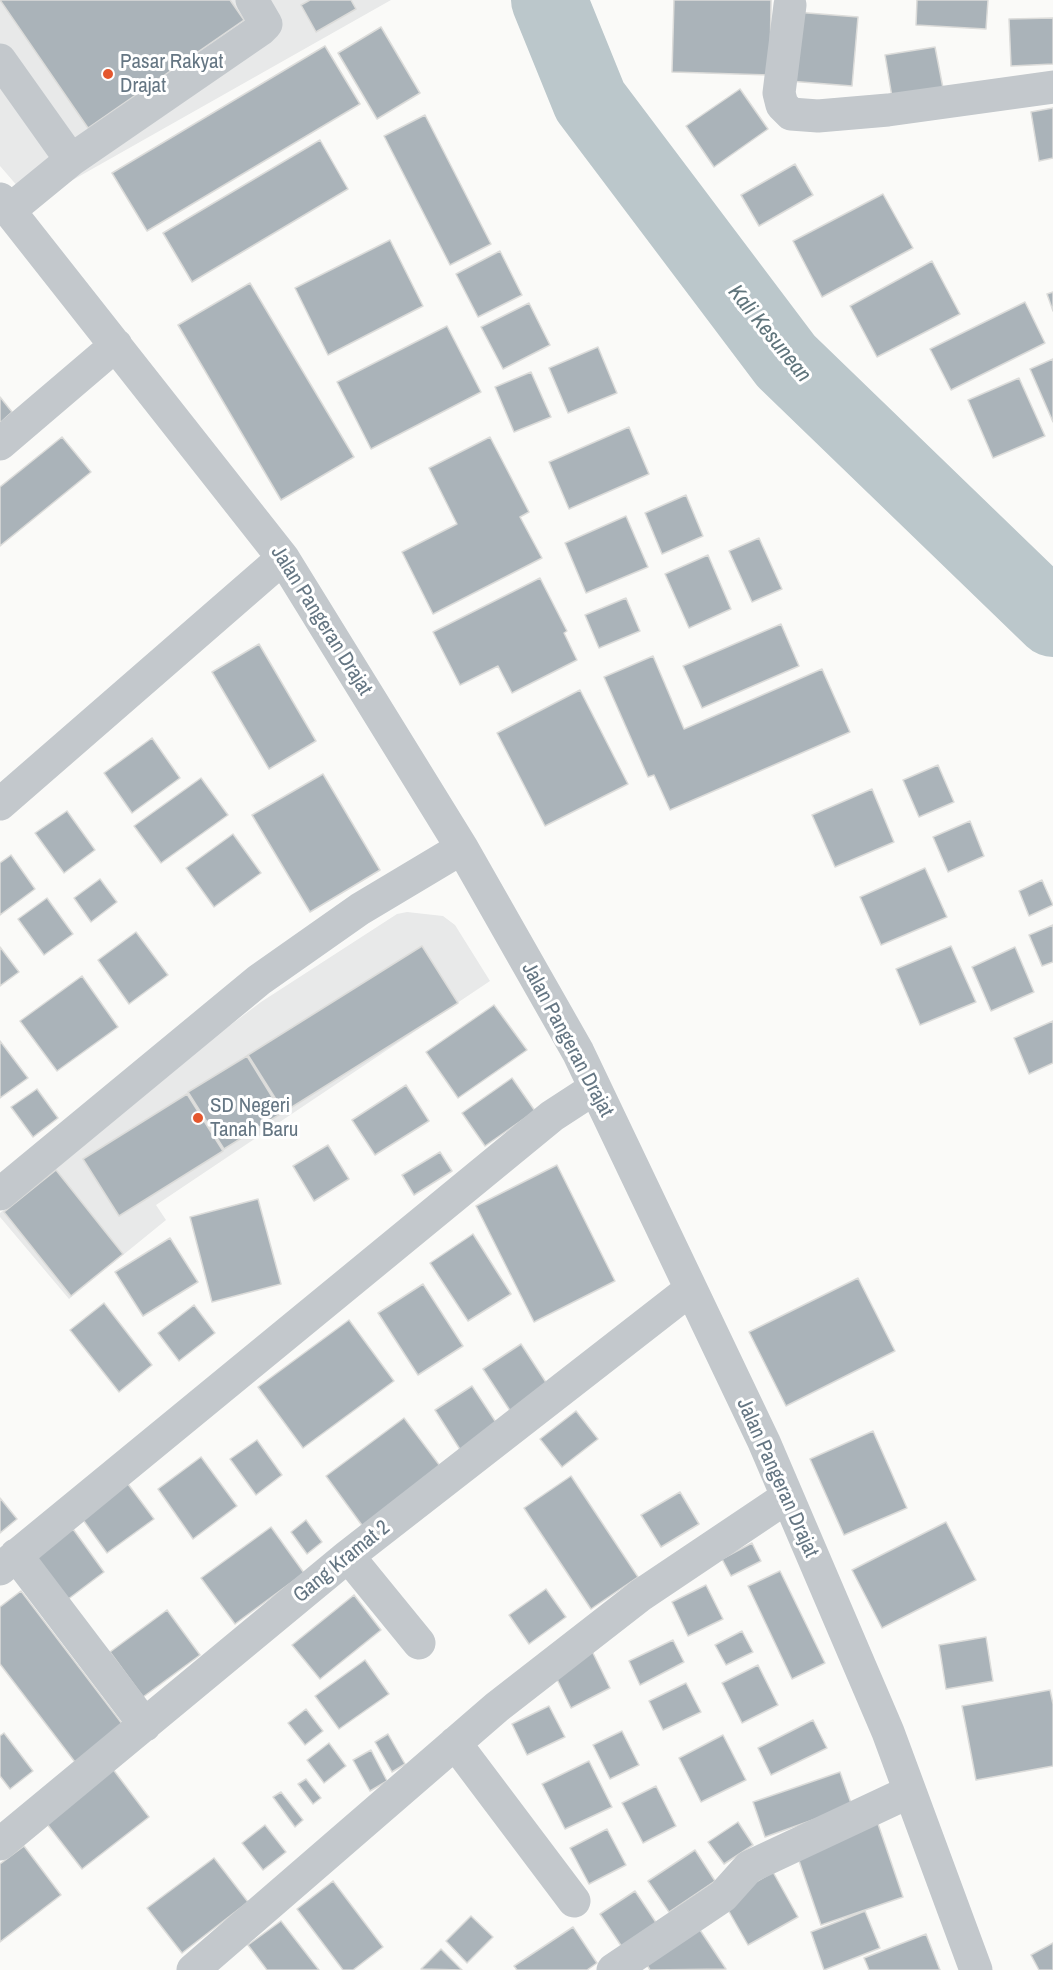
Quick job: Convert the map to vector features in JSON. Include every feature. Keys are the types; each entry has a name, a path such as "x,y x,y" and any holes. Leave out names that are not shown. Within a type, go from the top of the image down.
{"street":[{"path":"5,204 260,30 266,24 252,0"},
{"path":"790,5 779,93 782,105 791,114 818,116 888,110 1053,87"},
{"path":"0,60 71,160"},
{"name":"Jalan Pangeran Drajat","path":"5,204 284,558 462,848 578,1052 787,1497 888,1732 972,1969"},
{"path":"0,444 116,345"},
{"path":"0,804 284,558"},
{"path":"0,1194 259,980 360,909 462,848"},
{"path":"145,1725 8,1562 552,1116 595,1088"},
{"name":"Gang Kramat 2","path":"0,1844 348,1556 691,1289"},
{"path":"193,1970 455,1743 641,1595 787,1497"},
{"path":"348,1556 419,1643"},
{"path":"455,1743 574,1901"},
{"path":"613,1970 723,1896 749,1868 909,1791"}],"shaded area":[{"path":"0,0 391,0 32,203 0,166"},
{"name":"SD Negeri Tanah Baru","path":"407,912 443,916 455,925 490,981 156,1205 166,1220 69,1299 0,1217 0,1213 151,1085 261,1002 397,914"}],"building":[{"name":"Pasar Rakyat Drajat","path":"0,0 230,0 244,20 88,128"},
{"path":"310,0 351,0 356,9 316,32 301,5"},
{"path":"674,0 771,0 770,75 672,72"},
{"path":"917,0 988,0 986,29 916,25"},
{"path":"795,12 858,17 852,86 789,81"},
{"path":"1053,18 1053,64 1011,66 1009,19"},
{"path":"381,27 420,93 377,119 338,53"},
{"path":"325,46 360,104 147,231 112,173"},
{"path":"935,47 943,88 892,97 885,55"},
{"path":"740,89 768,129 714,167 686,126"},
{"path":"1053,108 1053,158 1039,161 1031,112"},
{"path":"425,115 491,244 450,265 384,136"},
{"path":"320,140 348,189 192,282 163,233"},
{"path":"795,164 813,195 759,226 741,195"},
{"path":"883,194 913,248 822,297 793,241"},
{"path":"390,240 423,306 328,355 295,288"},
{"path":"500,251 522,295 478,317 456,274"},
{"path":"932,261 960,314 877,357 850,306"},
{"path":"250,283 354,457 281,500 178,325"},
{"path":"1053,292 1053,311 1047,294"},
{"path":"1025,302 1045,343 951,390 930,349"},
{"path":"529,303 550,345 503,369 481,327"},
{"path":"447,326 481,392 371,449 337,382"},
{"path":"598,347 617,393 568,413 549,368"},
{"path":"1053,359 1053,422 1030,369"},
{"path":"531,372 551,417 514,432 495,387"},
{"path":"1019,378 1045,436 993,458 968,400"},
{"path":"0,397 12,412 0,423"},
{"path":"629,427 649,474 569,509 549,462"},
{"path":"62,437 91,472 0,546 0,487"},
{"path":"490,437 529,512 520,517 542,558 433,614 402,552 457,524 429,468"},
{"path":"686,495 703,536 662,554 645,513"},
{"path":"626,516 648,567 586,593 565,543"},
{"path":"759,538 782,589 752,602 729,551"},
{"path":"708,555 731,609 689,628 665,574"},
{"path":"540,578 567,631 564,633 577,660 512,693 498,666 460,685 433,632"},
{"path":"626,598 640,631 599,648 585,615"},
{"path":"781,624 799,666 702,708 683,666"},
{"path":"259,644 316,741 269,769 212,672"},
{"path":"653,656 684,729 822,669 850,732 670,810 654,775 648,777 604,677"},
{"path":"580,690 628,784 545,826 497,733"},
{"path":"152,738 180,778 132,813 104,773"},
{"path":"938,765 954,802 919,817 903,780"},
{"path":"323,774 380,870 310,912 252,815"},
{"path":"201,778 228,815 161,863 134,826"},
{"path":"872,789 894,842 835,867 812,815"},
{"path":"67,811 95,850 64,873 35,833"},
{"path":"970,821 984,856 948,872 933,837"},
{"path":"233,834 261,873 214,907 186,868"},
{"path":"11,855 35,889 0,915 0,863"},
{"path":"925,868 947,917 881,945 860,897"},
{"path":"100,879 117,902 91,922 74,898"},
{"path":"1042,880 1053,905 1029,916 1019,891"},
{"path":"47,898 73,934 44,955 18,919"},
{"path":"1053,925 1053,962 1042,966 1029,935"},
{"path":"136,932 168,975 129,1004 98,960"},
{"path":"422,946 458,1003 284,1112 248,1055"},
{"path":"951,946 976,1002 920,1025 896,969"},
{"path":"0,947 19,972 0,986"},
{"path":"1015,947 1034,992 991,1011 972,967"},
{"path":"82,976 118,1027 57,1071 20,1021"},
{"path":"494,1005 527,1050 458,1098 426,1052"},
{"path":"1053,1021 1053,1063 1029,1074 1014,1038"},
{"path":"0,1041 28,1078 0,1098"},
{"path":"247,1056 282,1113 224,1149 188,1092"},
{"path":"512,1078 535,1111 485,1146 462,1113"},
{"path":"406,1085 429,1121 375,1155 352,1120"},
{"path":"37,1089 58,1118 33,1137 11,1107"},
{"path":"187,1094 223,1151 119,1216 83,1159"},
{"path":"328,1145 349,1179 314,1201 293,1166"},
{"path":"440,1152 452,1171 414,1195 402,1175"},
{"path":"557,1165 615,1281 534,1322 476,1206"},
{"path":"56,1170 123,1254 71,1296 4,1212"},
{"path":"258,1199 281,1284 212,1302 190,1217"},
{"path":"473,1234 511,1294 468,1321 430,1263"},
{"path":"170,1238 198,1282 143,1316 115,1272"},
{"path":"858,1278 895,1351 786,1406 749,1332"},
{"path":"423,1284 463,1346 418,1375 378,1313"},
{"path":"104,1303 152,1365 119,1392 70,1330"},
{"path":"194,1305 215,1333 179,1361 158,1333"},
{"path":"349,1320 394,1381 303,1448 258,1387"},
{"path":"521,1344 549,1387 511,1412 483,1369"},
{"path":"472,1386 501,1430 463,1454 435,1410"},
{"path":"576,1411 598,1439 562,1467 540,1439"},
{"path":"404,1418 443,1470 364,1528 326,1476"},
{"path":"873,1431 907,1508 844,1535 810,1459"},
{"path":"257,1440 282,1475 256,1495 230,1459"},
{"path":"201,1457 237,1506 193,1539 158,1489"},
{"path":"122,1476 154,1519 107,1553 76,1510"},
{"path":"571,1476 638,1577 591,1609 524,1508"},
{"path":"680,1492 699,1524 661,1547 641,1515"},
{"path":"0,1498 17,1519 0,1533"},
{"path":"306,1520 322,1542 307,1554 291,1532"},
{"path":"946,1522 976,1580 882,1628 852,1570"},
{"path":"271,1527 304,1573 235,1624 201,1578"},
{"path":"73,1529 104,1572 67,1600 35,1557"},
{"path":"752,1543 761,1561 731,1576 722,1559"},
{"path":"780,1571 825,1663 792,1679 748,1586"},
{"path":"706,1585 723,1619 688,1636 672,1602"},
{"path":"546,1589 566,1617 529,1644 509,1615"},
{"path":"21,1591 123,1725 75,1762 0,1664 0,1607"},
{"path":"354,1595 381,1630 320,1679 292,1645"},
{"path":"167,1610 200,1655 143,1697 110,1652"},
{"path":"742,1631 753,1652 726,1665 715,1645"},
{"path":"986,1637 993,1681 946,1689 939,1645"},
{"path":"673,1640 684,1662 640,1685 629,1661"},
{"path":"592,1651 610,1688 571,1708 553,1671"},
{"path":"365,1660 389,1694 339,1729 315,1696"},
{"path":"758,1665 778,1705 742,1723 722,1683"},
{"path":"686,1683 701,1712 663,1730 649,1701"},
{"path":"1050,1690 1053,1704 1053,1766 976,1780 962,1706"},
{"path":"549,1706 565,1737 527,1755 512,1724"},
{"path":"306,1709 323,1731 305,1745 288,1723"},
{"path":"813,1720 827,1748 771,1775 758,1748"},
{"path":"622,1731 639,1765 610,1779 593,1745"},
{"path":"4,1733 33,1771 10,1789 0,1776 0,1736"},
{"path":"388,1734 405,1764 392,1772 375,1742"},
{"path":"723,1735 746,1780 701,1802 679,1758"},
{"path":"329,1743 346,1766 324,1783 307,1760"},
{"path":"371,1750 387,1781 370,1791 353,1760"},
{"path":"589,1761 612,1807 565,1829 542,1784"},
{"path":"112,1768 149,1817 82,1869 44,1820"},
{"path":"840,1772 852,1806 765,1837 753,1802"},
{"path":"306,1779 321,1798 313,1804 298,1784"},
{"path":"656,1786 676,1826 643,1843 622,1803"},
{"path":"281,1792 303,1820 295,1827 273,1797"},
{"path":"877,1821 903,1897 821,1925 795,1849"},
{"path":"738,1822 753,1845 724,1864 708,1842"},
{"path":"265,1825 286,1852 263,1870 242,1843"},
{"path":"607,1829 626,1865 589,1884 570,1848"},
{"path":"24,1846 61,1895 0,1942 0,1864"},
{"path":"695,1850 715,1881 669,1912 648,1881"},
{"path":"214,1858 248,1902 182,1953 147,1908"},
{"path":"773,1872 798,1917 748,1945 723,1901"},
{"path":"333,1881 383,1947 353,1970 343,1970 297,1909"},
{"path":"635,1891 659,1927 624,1950 600,1914"},
{"path":"865,1911 880,1948 824,1970 811,1932"},
{"path":"471,1916 493,1937 467,1963 446,1941"},
{"path":"281,1921 319,1970 267,1970 248,1945"},
{"path":"696,1924 726,1969 650,1970 643,1958"},
{"path":"573,1927 597,1963 587,1970 517,1970 514,1966"},
{"path":"926,1934 940,1970 869,1970 864,1958"},
{"path":"1053,1943 1053,1970 1039,1970 1031,1955"},
{"path":"441,1949 462,1970 421,1969"}],"waterway":[{"name":"Kali Kesunean","path":"549,0 590,101 786,361 1053,619"}],"place":[{"name":"Pasar Rakyat Drajat","path":"108,74"},
{"name":"SD Negeri Tanah Baru","path":"198,1118"}]}
